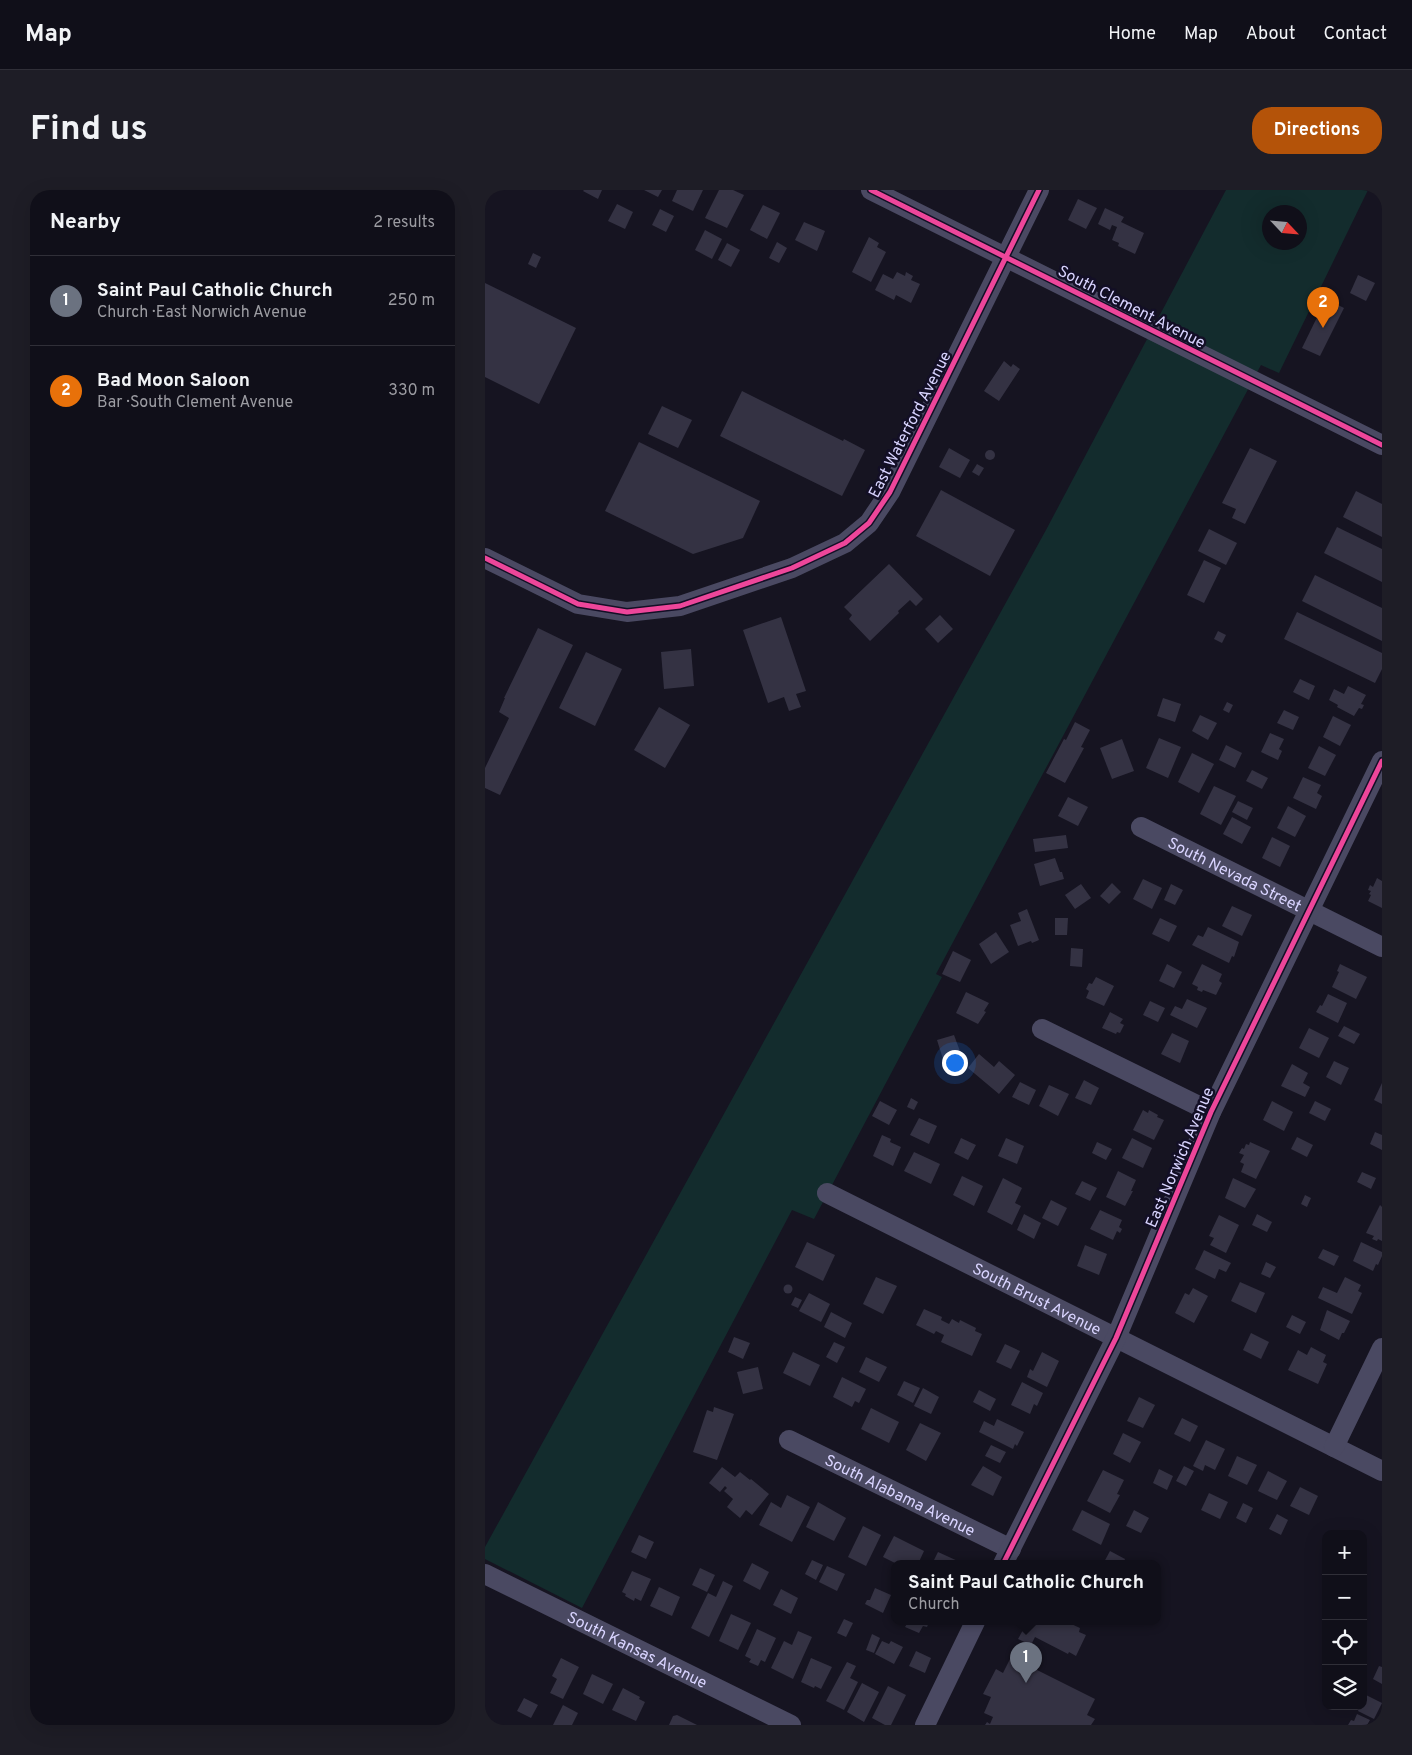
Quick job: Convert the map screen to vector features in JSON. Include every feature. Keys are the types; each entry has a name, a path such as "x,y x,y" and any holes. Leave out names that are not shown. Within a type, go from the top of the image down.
{"street":[{"name":"South Clement Avenue","path":"871,190 1382,445"},
{"name":"East Waterford Avenue","path":"485,558 578,604 627,612 680,606 792,568 845,543 869,523 890,492 1039,190"},
{"name":"East Norwich Avenue","path":"1008,1560 1116,1338 1211,1112 1382,762"},
{"name":"South Nevada Street","path":"1141,827 1382,947"},
{"path":"1043,1029 1211,1112"},
{"name":"South Brust Avenue","path":"827,1193 1382,1471"},
{"path":"1333,1447 1382,1348"},
{"name":"South Alabama Avenue","path":"789,1440 1008,1560"},
{"name":"South Kansas Avenue","path":"485,1574 791,1725"},
{"path":"925,1725 974,1625"}],"green space":[{"path":"1226,190 1368,190 1279,373 1261,365 936,974 942,977 814,1219 792,1210 582,1608 485,1559 485,1547 1046,530"}],"building":[{"path":"584,190 602,190 598,199"},
{"path":"644,190 662,190 658,197"},
{"path":"677,190 703,190 693,211 672,201"},
{"path":"719,190 733,190 744,195 727,228 705,218"},
{"path":"1078,199 1097,208 1086,229 1068,220"},
{"path":"617,204 633,212 625,229 608,221"},
{"path":"763,205 780,213 767,239 750,230"},
{"path":"1105,208 1124,217 1121,222 1144,233 1135,254 1118,246 1119,243 1112,240 1117,227 1112,225 1110,230 1098,224"},
{"path":"660,209 674,216 666,232 652,225"},
{"path":"804,222 825,231 817,251 795,240"},
{"path":"705,230 722,239 712,259 695,250"},
{"path":"869,237 879,243 877,247 886,252 871,282 852,272"},
{"path":"777,242 787,248 779,263 769,258"},
{"path":"727,243 740,250 731,267 718,260"},
{"path":"533,253 541,257 536,268 528,264"},
{"path":"897,272 905,276 906,272 913,276 911,280 920,284 911,303 896,295 894,300 875,290 883,274 893,279"},
{"path":"1358,275 1375,283 1366,301 1350,293"},
{"path":"485,283 576,328 539,404 485,377"},
{"path":"1326,299 1344,308 1320,356 1302,348"},
{"path":"1004,361 1011,367 1013,364 1020,369 999,401 984,391"},
{"path":"742,391 865,450 842,496 720,436"},
{"path":"662,406 692,420 678,448 648,434"},
{"path":"639,442 760,501 743,538 693,554 605,511"},
{"path":"949,448 970,460 960,478 939,467"},
{"path":"1250,448 1277,461 1245,524 1232,518 1236,509 1222,503"},
{"path":"990,450 995,455 990,460 985,455"},
{"path":"977,464 984,468 979,476 972,472"},
{"path":"941,490 1015,530 990,576 916,536"},
{"path":"1356,491 1382,504 1382,537 1343,517"},
{"path":"1337,527 1382,549 1382,582 1324,553"},
{"path":"1209,529 1237,543 1226,565 1198,551"},
{"path":"1204,560 1221,568 1204,603 1187,595"},
{"path":"889,564 923,599 916,606 910,600 870,641 849,619 852,615 844,607"},
{"path":"1315,575 1382,608 1382,641 1302,601"},
{"path":"1297,612 1382,653 1382,669 1375,683 1284,639"},
{"path":"940,615 953,629 938,643 925,629"},
{"path":"781,617 806,691 796,694 801,707 789,711 784,697 768,703 743,630"},
{"path":"538,628 573,645 500,795 485,788 485,768 509,718 499,712 504,698"},
{"path":"1218,631 1226,635 1222,643 1214,639"},
{"path":"691,649 694,686 664,689 661,652"},
{"path":"586,652 622,669 595,726 559,708"},
{"path":"1300,679 1315,686 1309,700 1293,692"},
{"path":"1348,686 1366,695 1361,704 1364,705 1362,709 1359,708 1354,716 1337,707 1338,705 1329,700 1334,689 1344,694"},
{"path":"1163,698 1181,704 1175,722 1157,716"},
{"path":"1227,702 1233,705 1229,713 1223,710"},
{"path":"659,707 690,725 665,768 634,750"},
{"path":"1284,710 1299,717 1293,730 1277,723"},
{"path":"1200,715 1217,723 1208,740 1192,731"},
{"path":"1333,716 1351,725 1340,746 1323,737"},
{"path":"1075,722 1090,730 1081,747 1084,748 1065,783 1046,773"},
{"path":"1270,733 1284,739 1279,749 1282,751 1278,760 1261,752"},
{"path":"1159,738 1181,747 1168,778 1146,768"},
{"path":"1122,739 1134,771 1112,779 1100,748"},
{"path":"1226,745 1242,753 1235,768 1219,760"},
{"path":"1319,746 1336,755 1325,776 1308,768"},
{"path":"1192,753 1214,764 1199,793 1178,782"},
{"path":"1252,770 1268,778 1262,789 1246,781"},
{"path":"1303,777 1321,785 1317,793 1322,796 1316,809 1293,798"},
{"path":"1214,786 1236,796 1221,825 1200,814"},
{"path":"1068,797 1088,807 1078,826 1058,816"},
{"path":"1238,801 1253,808 1247,820 1232,812"},
{"path":"1288,806 1306,816 1295,837 1277,828"},
{"path":"1232,817 1251,827 1242,844 1223,834"},
{"path":"1066,835 1068,848 1035,852 1033,839"},
{"path":"1272,837 1290,846 1280,867 1262,858"},
{"path":"1055,858 1064,879 1040,886 1034,864"},
{"path":"1377,878 1382,881 1382,908 1368,901 1371,891 1368,890 1370,885 1373,887"},
{"path":"1143,879 1162,888 1152,909 1133,899"},
{"path":"1112,883 1121,892 1109,904 1100,896"},
{"path":"1081,884 1091,898 1075,909 1065,895"},
{"path":"1171,884 1183,890 1175,905 1164,900"},
{"path":"1232,906 1252,915 1242,936 1222,926"},
{"path":"1027,909 1039,940 1018,946 1010,925 1021,921 1018,913"},
{"path":"1055,918 1068,918 1067,935 1055,935"},
{"path":"1160,918 1177,926 1169,942 1152,934"},
{"path":"1208,927 1239,942 1234,957 1232,956 1229,963 1192,945 1198,935 1203,937"},
{"path":"996,932 1009,952 991,964 979,944"},
{"path":"1071,948 1083,949 1082,967 1070,966"},
{"path":"953,951 971,960 960,982 942,974"},
{"path":"1167,964 1182,972 1174,988 1159,981"},
{"path":"1202,964 1222,974 1219,981 1222,983 1216,995 1203,990 1202,992 1197,990 1198,987 1192,984"},
{"path":"1340,964 1367,977 1356,999 1332,987 1339,972 1337,971"},
{"path":"1096,977 1114,986 1104,1006 1086,998 1089,991 1086,989 1089,983 1092,984"},
{"path":"966,992 989,1003 984,1011 986,1012 978,1024 956,1013"},
{"path":"1328,994 1347,1003 1338,1023 1316,1012 1320,1005 1322,1006"},
{"path":"1187,999 1207,1008 1197,1028 1170,1015 1175,1006 1182,1009"},
{"path":"1150,1001 1165,1008 1158,1022 1143,1015"},
{"path":"1110,1012 1123,1019 1120,1023 1124,1025 1120,1033 1117,1032 1116,1034 1102,1028"},
{"path":"1344,1026 1360,1034 1354,1044 1338,1036"},
{"path":"1309,1028 1329,1038 1319,1058 1299,1048"},
{"path":"1172,1033 1189,1041 1180,1063 1161,1054"},
{"path":"954,1035 961,1054 943,1059 937,1040"},
{"path":"979,1054 994,1067 999,1061 1015,1075 999,1094 968,1068"},
{"path":"1334,1061 1349,1068 1341,1085 1326,1077"},
{"path":"1292,1064 1308,1073 1303,1083 1310,1087 1305,1097 1281,1086"},
{"path":"1084,1080 1099,1088 1091,1105 1075,1098"},
{"path":"1020,1082 1036,1090 1029,1105 1012,1097"},
{"path":"1382,1083 1382,1104 1374,1100"},
{"path":"1049,1085 1069,1094 1058,1116 1039,1106"},
{"path":"911,1098 918,1102 914,1110 907,1107"},
{"path":"880,1101 897,1110 889,1125 872,1116"},
{"path":"1272,1101 1293,1112 1284,1131 1263,1120"},
{"path":"1315,1101 1331,1109 1325,1121 1309,1113"},
{"path":"1143,1110 1148,1113 1149,1110 1164,1120 1154,1140 1133,1130"},
{"path":"919,1118 937,1126 929,1144 910,1135"},
{"path":"1375,1132 1382,1135 1382,1150 1370,1144"},
{"path":"882,1135 891,1139 890,1142 901,1147 893,1166 873,1156"},
{"path":"1297,1137 1313,1145 1307,1157 1291,1149"},
{"path":"961,1138 976,1145 968,1160 954,1153"},
{"path":"1006,1138 1024,1146 1017,1164 998,1156"},
{"path":"1132,1138 1152,1148 1143,1168 1122,1158"},
{"path":"1097,1142 1112,1149 1106,1160 1092,1153"},
{"path":"1250,1142 1270,1151 1256,1179 1241,1172 1244,1164 1240,1162 1244,1155 1239,1153"},
{"path":"914,1152 940,1164 931,1184 904,1171"},
{"path":"1118,1171 1136,1180 1131,1191 1133,1191 1125,1206 1106,1197"},
{"path":"1362,1172 1376,1178 1371,1189 1357,1182"},
{"path":"962,1176 983,1186 974,1206 953,1195"},
{"path":"1003,1178 1022,1188 1015,1203 1021,1206 1012,1225 987,1212"},
{"path":"1233,1178 1256,1189 1245,1208 1225,1198"},
{"path":"1082,1181 1097,1188 1090,1201 1075,1194"},
{"path":"1305,1195 1311,1198 1307,1207 1301,1204"},
{"path":"1051,1200 1067,1208 1058,1226 1042,1218"},
{"path":"1380,1205 1382,1207 1382,1241 1378,1239 1377,1241 1372,1239 1374,1236 1366,1233"},
{"path":"1100,1210 1122,1220 1119,1227 1122,1229 1120,1233 1117,1231 1113,1240 1090,1229"},
{"path":"1024,1214 1041,1223 1034,1239 1017,1230"},
{"path":"1257,1214 1272,1222 1267,1232 1252,1225"},
{"path":"1219,1215 1239,1225 1226,1253 1210,1245 1214,1238 1209,1236"},
{"path":"807,1242 835,1255 823,1281 795,1267"},
{"path":"1361,1242 1382,1252 1378,1265 1376,1264 1373,1271 1353,1261"},
{"path":"1085,1245 1107,1254 1099,1275 1077,1266"},
{"path":"1323,1249 1339,1256 1334,1266 1318,1258"},
{"path":"1204,1250 1231,1263 1226,1272 1219,1269 1215,1279 1195,1269"},
{"path":"1266,1262 1276,1267 1270,1278 1261,1274"},
{"path":"876,1277 897,1286 883,1314 863,1304"},
{"path":"1345,1277 1361,1285 1358,1291 1362,1293 1352,1314 1318,1298 1323,1287 1337,1293"},
{"path":"1240,1282 1265,1293 1256,1313 1231,1301"},
{"path":"788,1284 793,1289 788,1294 783,1289"},
{"path":"1193,1288 1208,1296 1194,1323 1175,1313 1185,1293 1189,1295"},
{"path":"809,1293 830,1304 821,1322 799,1311"},
{"path":"795,1297 802,1300 798,1308 791,1305"},
{"path":"924,1309 942,1317 941,1320 949,1324 952,1319 959,1323 960,1320 976,1328 975,1331 982,1334 972,1356 941,1342 944,1335 936,1331 934,1334 916,1325"},
{"path":"1327,1310 1350,1321 1339,1340 1320,1330"},
{"path":"831,1312 852,1323 845,1338 824,1327"},
{"path":"1292,1315 1306,1322 1300,1334 1286,1327"},
{"path":"1251,1333 1269,1342 1261,1359 1243,1350"},
{"path":"734,1337 750,1343 743,1359 728,1352"},
{"path":"834,1342 845,1347 837,1363 826,1357"},
{"path":"1005,1344 1020,1351 1011,1369 996,1362"},
{"path":"1311,1347 1326,1355 1323,1362 1327,1364 1318,1384 1288,1370 1298,1350 1307,1355"},
{"path":"793,1352 820,1365 810,1386 783,1373"},
{"path":"1042,1352 1059,1361 1047,1387 1027,1377 1030,1369 1033,1371"},
{"path":"866,1357 887,1367 879,1382 859,1372"},
{"path":"758,1367 763,1389 743,1394 737,1372"},
{"path":"842,1377 866,1389 859,1403 855,1401 852,1407 833,1397"},
{"path":"904,1381 920,1388 913,1403 897,1395"},
{"path":"1022,1382 1043,1393 1037,1406 1034,1404 1030,1414 1011,1405"},
{"path":"923,1388 939,1397 931,1414 914,1406"},
{"path":"979,1390 996,1399 990,1411 973,1402"},
{"path":"1139,1397 1155,1405 1143,1428 1127,1421"},
{"path":"714,1407 734,1414 717,1460 693,1452 707,1410 713,1412"},
{"path":"871,1408 899,1422 889,1443 861,1429"},
{"path":"1182,1418 1198,1426 1190,1442 1174,1434"},
{"path":"997,1419 1024,1432 1017,1446 1015,1444 1013,1449 979,1432 984,1421 994,1426"},
{"path":"920,1423 941,1433 926,1461 906,1450"},
{"path":"1123,1433 1141,1442 1130,1463 1113,1454"},
{"path":"1206,1440 1225,1449 1215,1470 1205,1465 1203,1471 1193,1466"},
{"path":"991,1445 1006,1452 1000,1463 985,1456"},
{"path":"1237,1456 1257,1465 1247,1485 1228,1476"},
{"path":"983,1466 1002,1477 993,1496 971,1485"},
{"path":"1184,1466 1194,1471 1186,1486 1176,1481"},
{"path":"722,1467 735,1477 740,1472 769,1494 752,1515 746,1510 740,1518 727,1507 733,1499 724,1491 727,1488 725,1486 720,1492 709,1483"},
{"path":"1159,1469 1173,1476 1167,1490 1153,1483"},
{"path":"1103,1470 1124,1480 1117,1494 1120,1495 1110,1513 1087,1501"},
{"path":"1268,1471 1287,1481 1277,1500 1258,1491"},
{"path":"1300,1487 1318,1496 1309,1515 1290,1506"},
{"path":"1209,1493 1228,1502 1220,1519 1201,1510"},
{"path":"787,1495 810,1507 792,1542 759,1525 771,1502 781,1508"},
{"path":"818,1502 846,1518 834,1541 806,1527"},
{"path":"1243,1503 1253,1508 1246,1523 1236,1518"},
{"path":"1082,1510 1110,1524 1101,1545 1072,1530"},
{"path":"1134,1510 1149,1518 1141,1533 1126,1526"},
{"path":"1277,1514 1288,1520 1281,1535 1269,1529"},
{"path":"863,1526 881,1535 866,1566 848,1557"},
{"path":"639,1535 654,1542 646,1559 631,1552"},
{"path":"894,1536 924,1551 920,1560 891,1561 883,1557"},
{"path":"1110,1551 1125,1559 1125,1560 1105,1560"},
{"path":"938,1552 956,1560 934,1560"},
{"path":"812,1560 823,1565 816,1580 805,1574"},
{"path":"752,1563 769,1572 760,1590 743,1581"},
{"path":"827,1566 845,1574 837,1591 819,1582"},
{"path":"700,1568 715,1575 707,1592 692,1585"},
{"path":"632,1571 651,1579 641,1601 635,1598 634,1601 622,1592"},
{"path":"723,1581 733,1586 709,1637 691,1628 708,1593 716,1597"},
{"path":"659,1587 680,1597 672,1616 650,1606"},
{"path":"875,1588 891,1595 883,1613 865,1604 867,1600 870,1600"},
{"path":"781,1589 798,1598 791,1614 773,1605"},
{"path":"731,1614 751,1623 738,1650 719,1641"},
{"path":"844,1619 853,1623 846,1637 837,1633"},
{"path":"906,1625 928,1625 927,1627 923,1626 919,1633 905,1627"},
{"path":"1022,1625 1074,1625 1080,1628 1079,1632 1086,1635 1076,1656 1069,1652 1068,1654 1035,1637 1031,1645 1018,1639 1023,1630 1020,1629"},
{"path":"757,1629 776,1638 765,1662 761,1660 758,1666 749,1662 751,1659 745,1656"},
{"path":"798,1631 812,1637 793,1679 771,1668 784,1641 792,1645"},
{"path":"872,1634 880,1638 874,1653 866,1650"},
{"path":"882,1641 889,1644 891,1641 903,1647 894,1664 875,1654"},
{"path":"916,1651 931,1658 925,1673 909,1666"},
{"path":"1011,1657 1095,1699 1087,1715 1095,1719 1091,1725 985,1725 987,1722 990,1724 993,1717 984,1713 991,1697 983,1694 996,1669 1003,1673"},
{"path":"561,1658 579,1667 563,1699 550,1693 557,1679 552,1676"},
{"path":"811,1658 832,1667 821,1689 801,1682"},
{"path":"847,1662 856,1666 850,1678 858,1682 844,1710 826,1701"},
{"path":"1379,1666 1382,1667 1382,1684 1373,1679"},
{"path":"592,1674 613,1684 603,1704 583,1694"},
{"path":"862,1683 879,1692 864,1722 847,1712"},
{"path":"888,1686 906,1695 891,1725 885,1725 872,1718"},
{"path":"623,1688 640,1697 639,1699 645,1702 636,1721 612,1710"},
{"path":"1367,1696 1382,1703 1374,1719 1358,1711 1367,1710"},
{"path":"524,1698 538,1705 531,1718 517,1711"},
{"path":"563,1705 578,1713 572,1725 553,1725"},
{"path":"1357,1714 1370,1720 1367,1725 1348,1725 1351,1720 1354,1721"},
{"path":"677,1715 697,1725 669,1725 673,1716"}],"cycle path":[{"path":"871,190 1382,445"},
{"path":"485,558 578,604 627,612 680,606 792,568 845,543 869,523 890,492 1039,190"},
{"path":"1005,1560 1116,1338 1211,1112 1382,761"}],"place":[{"name":"Bad Moon Saloon","path":"1323,328"},
{"name":"Saint Paul Catholic Church","path":"1026,1683"}]}
